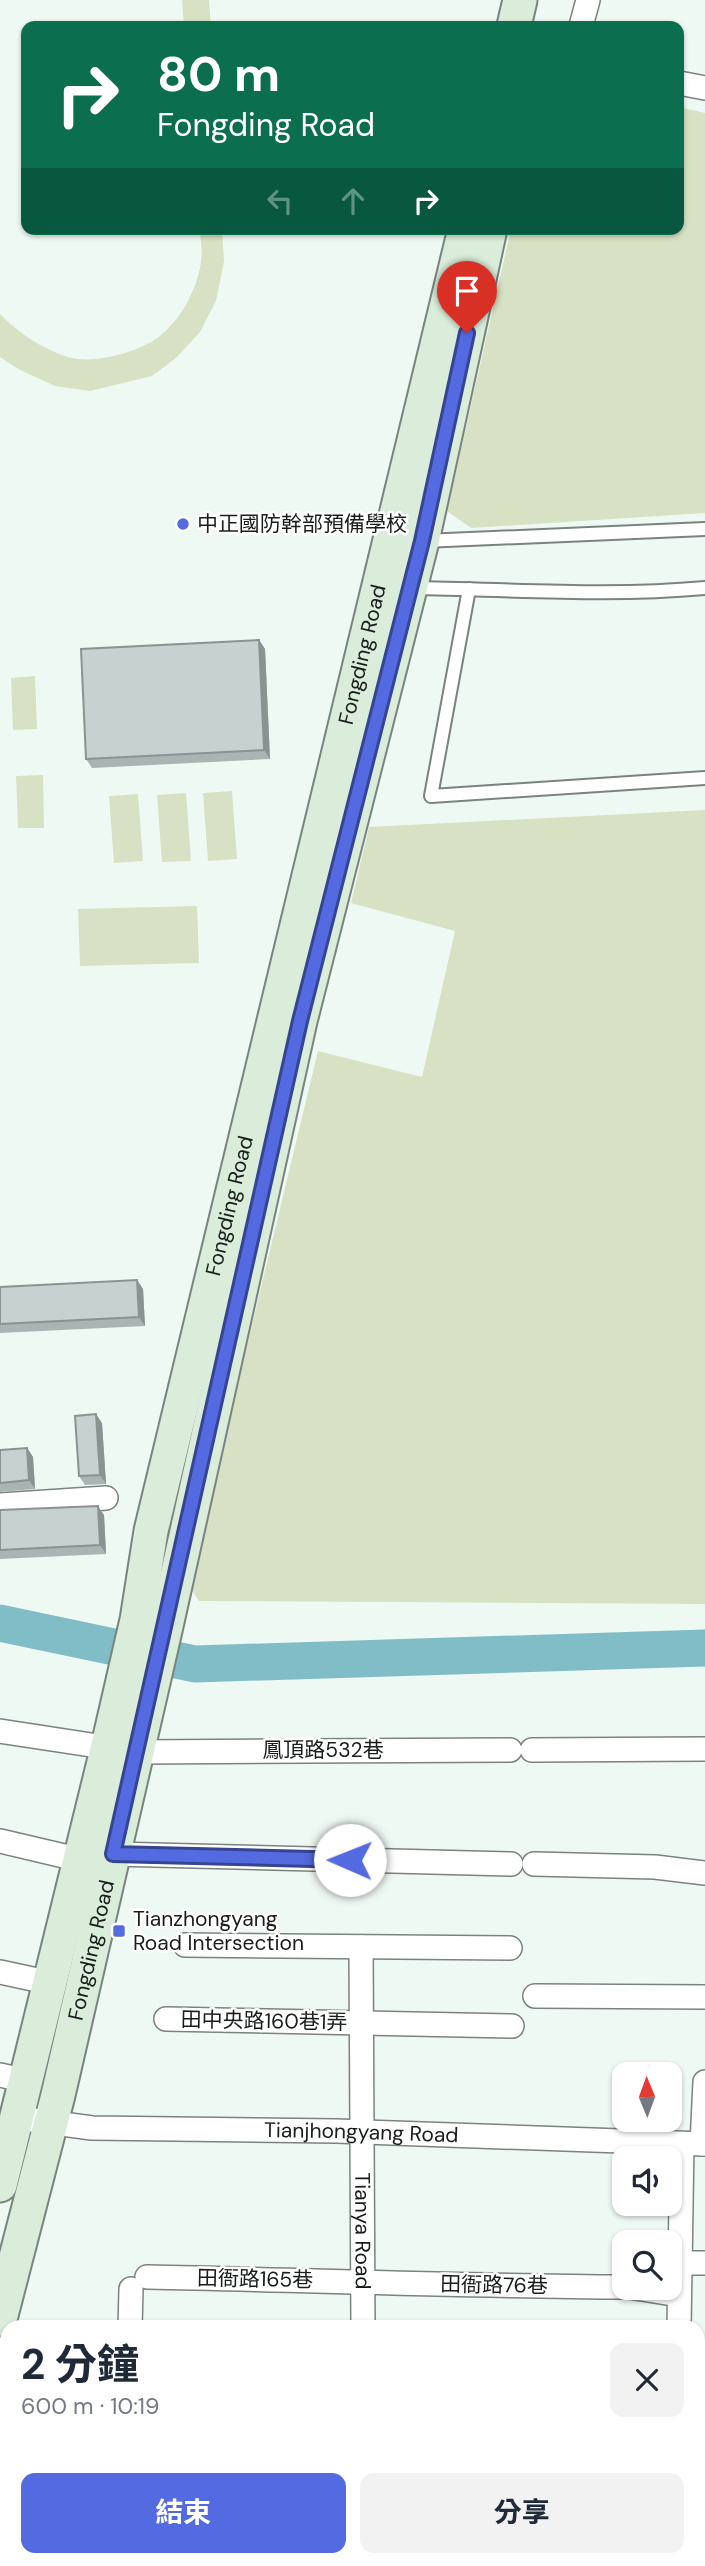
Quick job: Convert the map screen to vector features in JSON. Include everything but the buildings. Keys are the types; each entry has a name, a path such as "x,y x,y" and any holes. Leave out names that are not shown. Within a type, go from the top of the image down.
{"main road":[{"path":"515,21 520,0"},
{"path":"538,21 544,0"},
{"name":"Fongding Road","path":"152,1623 151,1531 464,235"},
{"name":"Fongding Road","path":"0,2319 51,2124 97,1857 136,1685 422,541 489,235"},
{"name":"Fongding Road","path":"2,2171 17,2118 13,2078 97,1857"}],"street":[{"path":"582,21 588,0"},
{"path":"684,84 705,88"},
{"path":"0,1505 106,1498"},
{"name":"鳳頂路532巷","path":"0,1731 122,1749 705,1749"},
{"path":"0,1841 97,1857 654,1867 705,1873"},
{"path":"186,1945 510,1948"},
{"name":"Tianya Road","path":"361,1947 363,2320"},
{"path":"0,1972 51,1983"},
{"path":"535,1996 705,1997"},
{"name":"田中央路160巷1弄","path":"166,2019 512,2026"},
{"path":"682,2248 705,2082"},
{"name":"Tianjhongyang Road","path":"17,2118 92,2128 362,2132 696,2144"},
{"path":"682,2263 705,2263"},
{"name":"田衙路165巷","path":"132,2320 139,2283 364,2281"},
{"name":"田衙路76巷","path":"364,2281 472,2286 612,2287"},
{"path":"679,2300 679,2320"}],"lane":[{"path":"422,541 705,528"},
{"path":"410,588 575,592 705,588"},
{"path":"469,589 431,796 705,778"}],"green space":[{"path":"182,0 209,0 211,21 184,21"},
{"path":"684,108 705,113 705,513 471,528 447,511 510,235 684,235"},
{"path":"200,235 222,235 224,262 216,301 200,332 176,358 152,376 90,391 55,386 20,370 0,357 0,314 31,340 68,357 103,358 141,347 160,336 182,312 192,293 202,258"},
{"path":"35,676 37,729 13,730 11,678"},
{"path":"43,775 44,828 18,828 16,776"},
{"path":"232,791 237,859 208,861 203,793"},
{"path":"186,793 191,861 162,862 157,795"},
{"path":"138,794 143,861 114,863 109,796"},
{"path":"705,810 705,1604 199,1601 189,1586 318,1051 422,1077 455,931 351,903 369,827"},
{"path":"197,906 199,963 80,966 78,909"}],"waterway":[{"path":"0,1623 195,1664 705,1648"}],"place":[{"name":"中正國防幹部預備學校","path":"183,524"},
{"name":"Tianzhongyang Road Intersection","path":"119,1931"}],"route":[{"path":"350,1860 113,1854 300,1021 422,541 467,333"}]}
